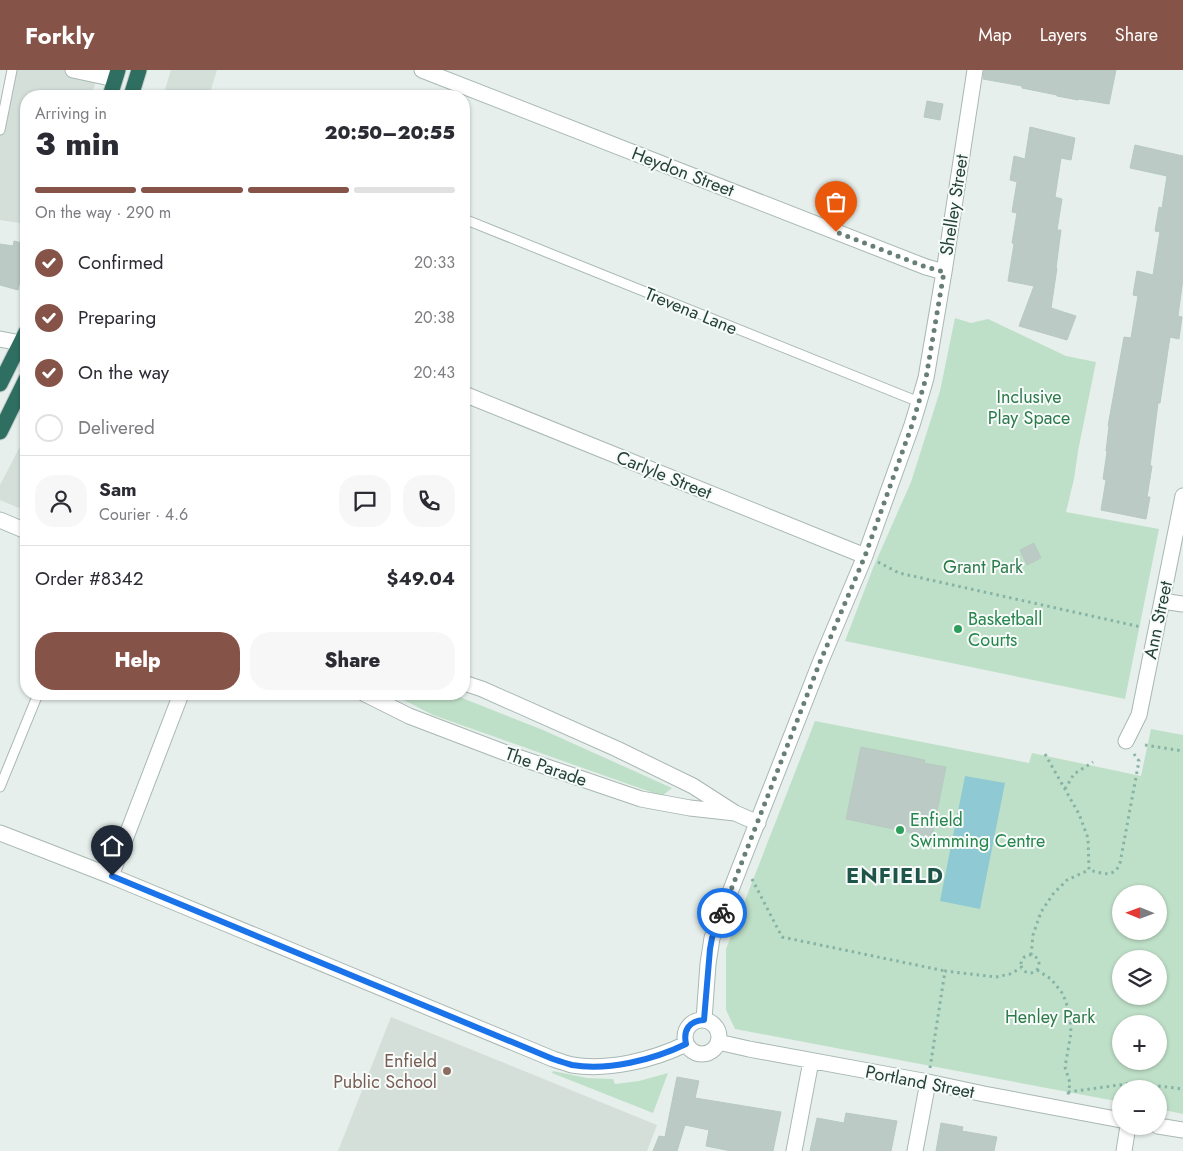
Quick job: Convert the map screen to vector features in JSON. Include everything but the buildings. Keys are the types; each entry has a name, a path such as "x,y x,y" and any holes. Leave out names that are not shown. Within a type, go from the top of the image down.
{"highway":[{"path":"133,90 139,70"},
{"path":"112,90 116,74"},
{"path":"0,384 20,346"},
{"path":"0,432 20,391"}],"street":[{"path":"73,70 116,74"},
{"name":"Heydon Street","path":"422,70 926,267 944,272"},
{"name":"Shelley Street","path":"704,1020 708,964 711,943 717,924 820,662 869,558 926,378 975,70"},
{"path":"0,340 20,338"},
{"name":"Carlyle Street","path":"470,396 869,558"},
{"name":"Ann Street","path":"1126,741 1139,715 1183,496"},
{"path":"0,520 20,528"},
{"path":"1162,601 1183,604"},
{"name":"The Parade","path":"470,685 617,749 692,786 735,813 758,823"},
{"path":"112,876 179,700"},
{"name":"The Parade","path":"377,700 409,716 506,753 641,799 690,808 735,813"},
{"path":"0,833 112,876 544,1055 572,1064 611,1066 652,1057 686,1044"},
{"path":"704,1020 711,1023 719,1034 718,1042 713,1050 703,1054 693,1052 686,1044 685,1035 688,1027 695,1021 704,1020"},
{"name":"Portland Street","path":"718,1042 1112,1118"},
{"path":"794,1151 811,1060"},
{"path":"915,1151 928,1082"},
{"path":"1167,1127 1183,1130"},
{"path":"1124,1151 1127,1135"}],"lane":[{"path":"0,130 12,70"},
{"name":"Trevena Lane","path":"470,222 919,402"},
{"path":"0,787 36,700"}],"path":[{"path":"869,558 899,573 1142,627"},
{"path":"1145,745 1183,751"},
{"path":"1045,754 1079,814 1088,838 1089,870"},
{"path":"1030,955 1033,935 1041,912 1053,894 1068,880 1089,870 1110,874 1118,869 1138,761"},
{"path":"1065,790 1074,774 1093,762"},
{"path":"740,868 749,874 782,937 945,971 996,977 1010,974 1021,968"},
{"path":"1030,955 1038,959 1039,964 1035,972 1029,974 1021,968 1021,960 1025,956 1030,955"},
{"path":"1037,970 1051,979 1063,994 1070,1014 1071,1033 1065,1067 1070,1083 1065,1109"},
{"path":"921,1066 930,1068 945,971"},
{"path":"1068,1092 1134,1084 1183,1089"}],"shaded area":[{"path":"7,70 100,70 93,90 20,90 20,223 0,220 0,107"},
{"path":"171,70 217,70 211,90 165,90"},
{"path":"20,447 20,508 0,500 0,485"},
{"name":"Enfield Public School","path":"391,1017 657,1125 647,1151 338,1151"}],"green space":[{"name":"Grant Park","path":"955,318 971,323 988,319 1066,356 1096,362 1066,512 1159,529 1125,699 845,641 873,568 911,482 940,391"},
{"path":"404,700 467,700 543,730 672,788 662,796 433,715"},
{"name":"Henley Park","path":"815,721 1029,763 1032,753 1141,776 1151,729 1183,735 1183,1114 1167,1111 1167,1080 1112,1080 1112,1100 735,1029 726,1010 726,949"},
{"path":"553,1071 587,1078 613,1079 615,1084 639,1081 668,1073 653,1113 552,1073"}],"water":[{"path":"965,776 1005,783 980,909 940,901"}],"way so far":[{"path":"722,913 820,662 865,556 912,425 926,378 944,272 926,267 836,232"}],"place":[{"name":"Basketball Courts","path":"958,629"},
{"name":"Enfield Swimming Centre","path":"900,830"},
{"name":"Enfield Public School","path":"447,1071"}],"district":[{"name":"ENFIELD","path":"895,875"}],"route":[{"path":"112,876 553,1059 572,1064 594,1066 611,1066 627,1063 652,1057 686,1044 685,1032 688,1027 695,1021 704,1020 710,949 712,938 722,913"}],"park label":[{"name":"Inclusive Play Space","path":"1029,407"}]}
